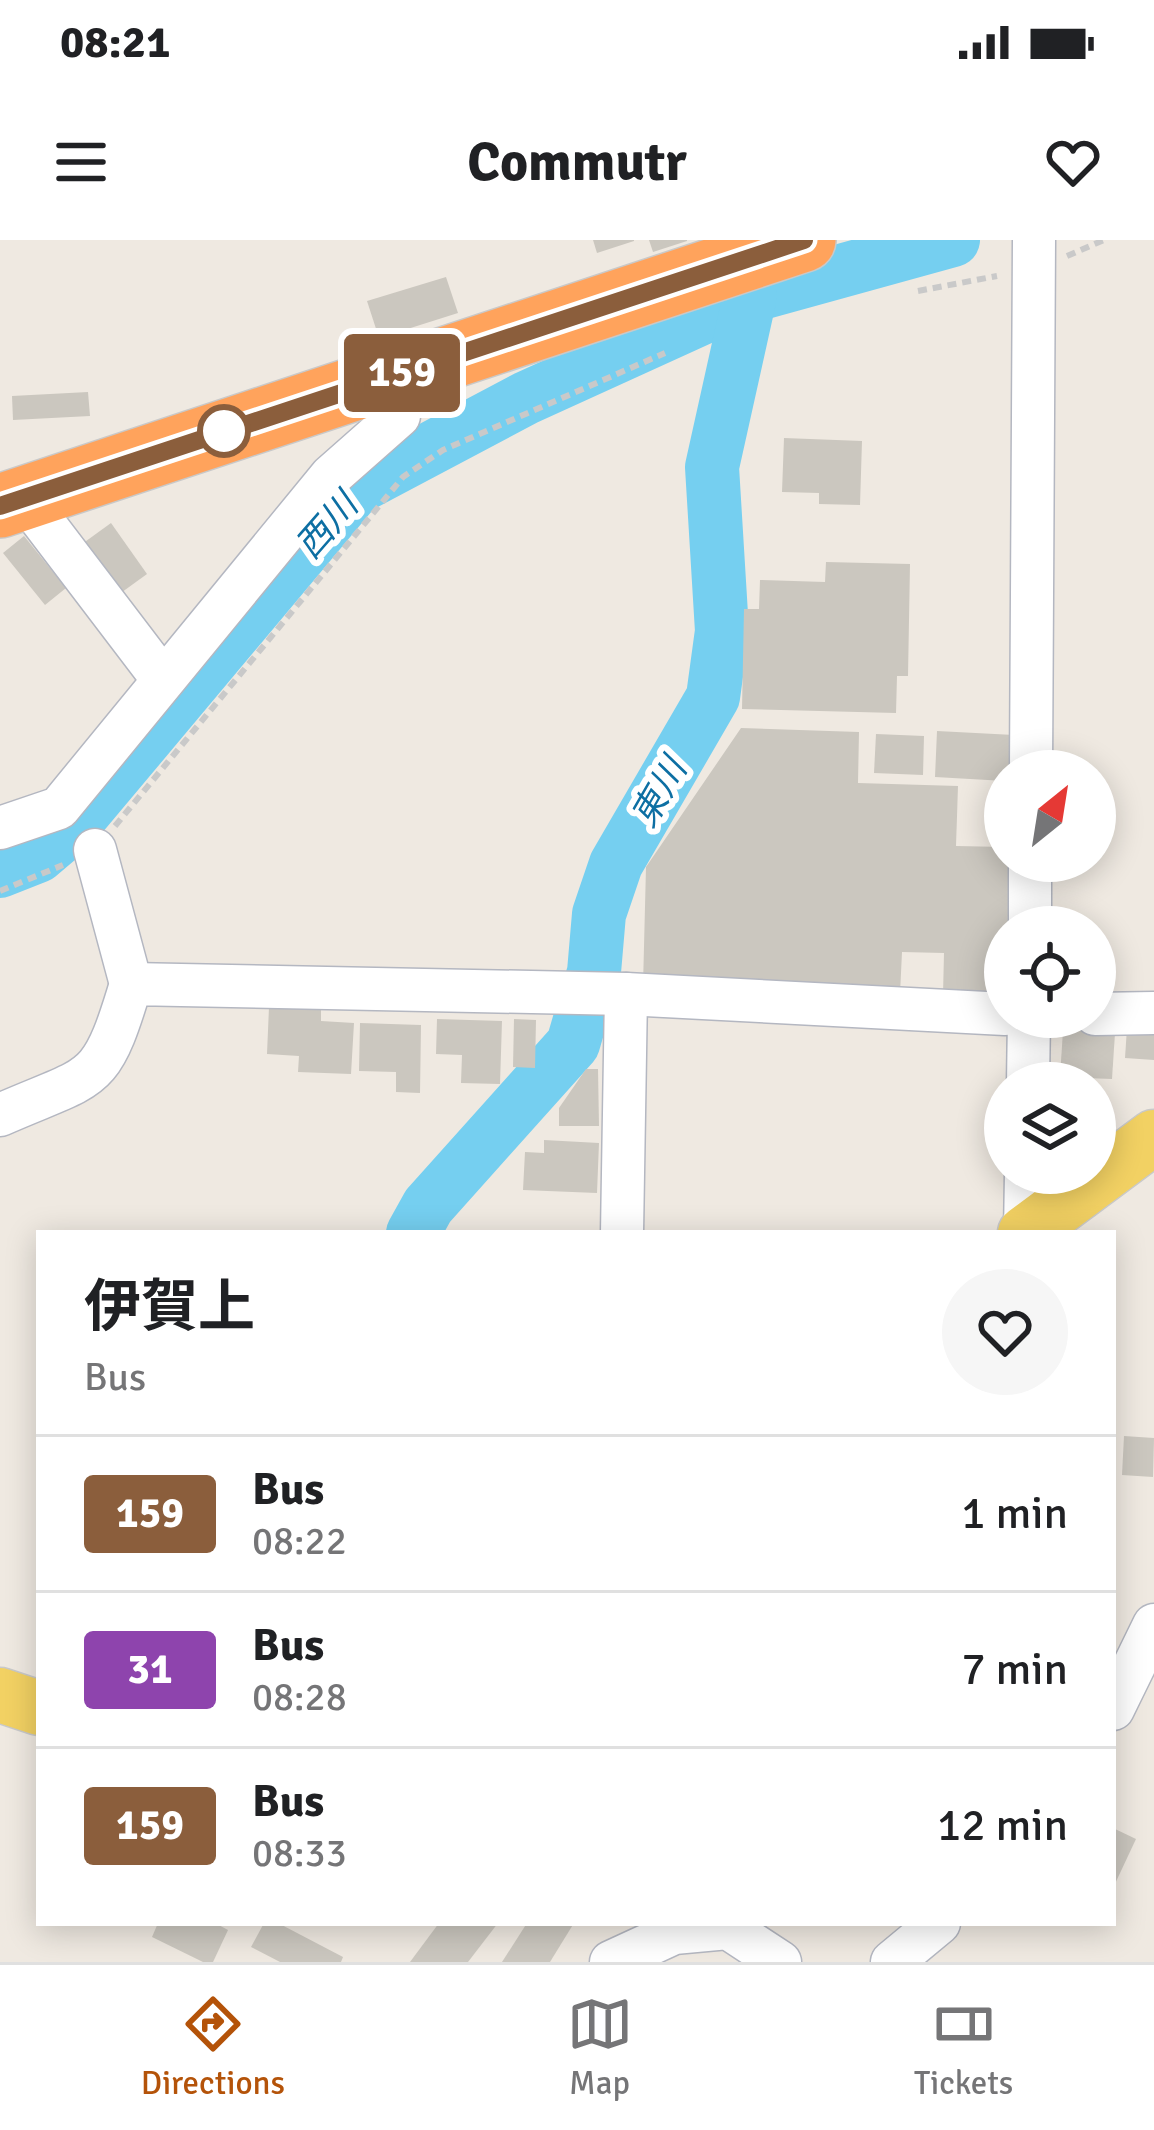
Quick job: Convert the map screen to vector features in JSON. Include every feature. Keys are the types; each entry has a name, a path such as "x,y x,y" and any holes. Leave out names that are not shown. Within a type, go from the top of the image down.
{"highway":[{"path":"12,501 804,240"}],"main road":[{"path":"1029,1230 1154,1136"},
{"path":"0,1695 36,1707"}],"street":[{"path":"1031,750 1034,240"},
{"path":"0,828 59,808 161,677 331,476 398,416"},
{"path":"12,501 161,677"},
{"path":"0,1115 94,1074 110,1054 131,984 95,850"},
{"path":"131,984 598,993 984,1013"},
{"path":"598,993 622,1230"},
{"path":"1116,1013 1154,1012"},
{"path":"1025,1230 1026,1194"},
{"path":"1116,1703 1154,1624"},
{"path":"892,1962 935,1926"},
{"path":"611,1962 674,1933 728,1928 780,1962"}],"path":[{"path":"0,891 95,850 403,477 443,450 665,352"}],"building":[{"path":"593,240 634,240 634,241 597,253"},
{"path":"649,240 687,240 687,241 653,252"},
{"path":"446,277 458,313 379,338 367,301"},
{"path":"88,392 90,416 13,420 12,396"},
{"path":"784,438 862,441 860,505 819,504 819,493 782,492"},
{"path":"111,523 147,574 118,595 82,544"},
{"path":"24,536 66,588 45,605 3,553"},
{"path":"826,562 910,564 908,676 897,676 896,713 742,709 744,609 759,609 760,580 825,582"},
{"path":"741,728 859,732 858,783 958,786 956,846 984,847 984,882 1009,882 1008,906 984,906 984,996 943,995 944,953 902,952 900,994 643,986 646,867"},
{"path":"937,731 1014,735 1013,750 984,750 984,780 935,777"},
{"path":"876,734 924,736 923,775 874,773"},
{"path":"269,1007 321,1009 321,1021 354,1023 351,1074 298,1072 299,1056 267,1054"},
{"path":"437,1019 502,1021 500,1084 461,1083 462,1055 436,1054"},
{"path":"514,1019 536,1020 535,1068 513,1067"},
{"path":"360,1023 421,1025 420,1093 396,1092 396,1072 359,1071"},
{"path":"1127,1028 1154,1029 1154,1060 1125,1058"},
{"path":"1062,1038 1115,1038 1113,1062 1061,1062"},
{"path":"586,1069 598,1069 599,1126 559,1126 559,1108"},
{"path":"544,1140 599,1143 597,1193 523,1190 525,1152 544,1153"},
{"path":"1124,1436 1154,1438 1153,1477 1122,1475"},
{"path":"1116,1829 1136,1839 1116,1882"},
{"path":"157,1926 228,1930 213,1962 203,1962 152,1937"},
{"path":"262,1926 284,1926 343,1957 341,1962 280,1962 251,1947"},
{"path":"437,1926 496,1926 468,1962 410,1962"},
{"path":"525,1926 572,1926 550,1962 502,1962"}],"waterway":[{"name":"西川","path":"0,871 38,856 71,828 356,488 526,398 750,296 953,240"},
{"name":"東川","path":"415,1230 428,1206 573,1044 594,972 599,914 616,864 713,697 722,631 712,467 750,296"}],"bus line":[{"name":"159","path":"0,506 804,240"}]}
